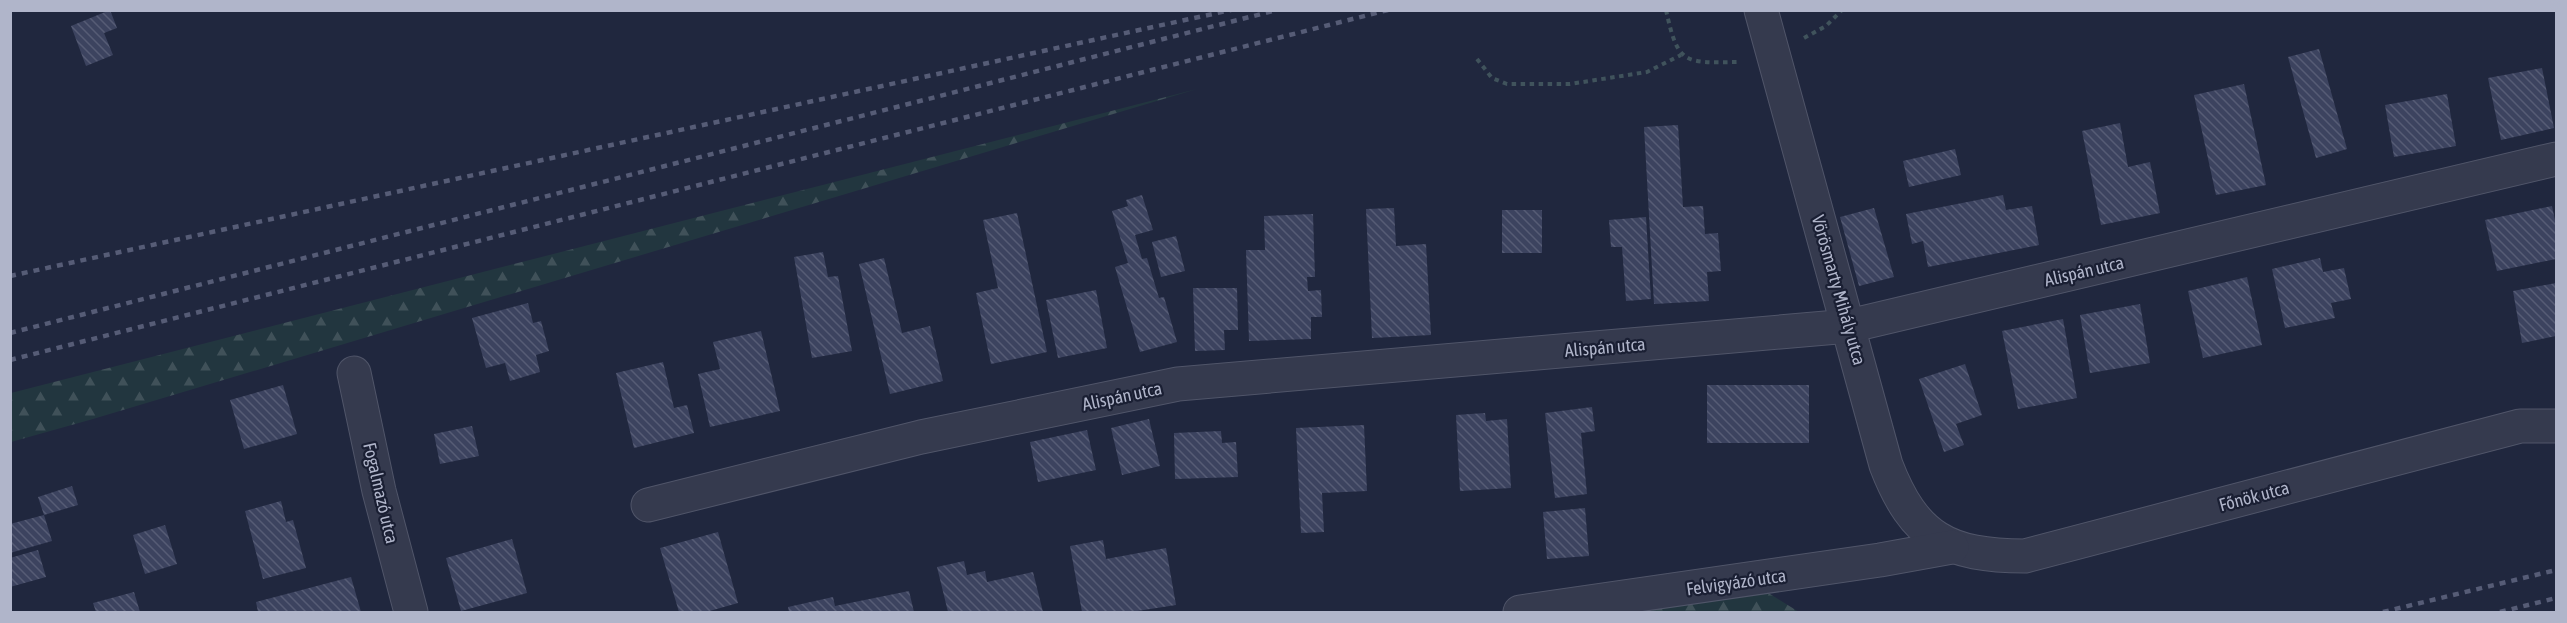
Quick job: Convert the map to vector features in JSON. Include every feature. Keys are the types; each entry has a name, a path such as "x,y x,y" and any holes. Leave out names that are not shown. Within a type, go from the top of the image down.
{"street":[{"name":"Vörösmarty Mihály utca","path":"1761,10 1886,465 1896,491 1909,514 1927,532 1952,547"},
{"name":"Alispán utca","path":"648,505 921,437 1178,384 1849,326 2556,159"},
{"name":"Fogalmazó utca","path":"354,373 379,491 411,612"},
{"name":"Főnök utca","path":"1952,547 1991,556 2025,556 2520,426 2556,426"},
{"name":"Felvigyázó utca","path":"1520,612 1858,564 1952,547"}],"path":[{"path":"1666,10 1673,43 1681,55 1704,63 1740,62 1772,53 1826,26 1842,10"},
{"path":"1477,59 1492,78 1507,84 1570,84 1647,72 1681,55"}],"green space":[{"path":"1197,89 93,419 11,442 11,393"},
{"path":"1762,589 1799,612 1607,612"}],"building":[{"path":"110,10 117,28 104,33 113,55 86,66 71,26"},
{"path":"2319,49 2347,149 2316,158 2288,57"},
{"path":"2542,68 2554,128 2501,140 2488,78"},
{"path":"2244,84 2266,185 2216,195 2194,95"},
{"path":"2447,94 2456,146 2394,157 2385,105"},
{"path":"2120,123 2128,167 2150,162 2160,213 2101,225 2082,131"},
{"path":"1678,125 1683,207 1703,206 1705,234 1718,233 1721,271 1707,272 1709,301 1654,304 1644,127"},
{"path":"1955,149 1961,175 1909,187 1903,161"},
{"path":"1142,195 1153,230 1135,235 1142,259 1147,258 1159,298 1164,297 1177,342 1140,352 1115,267 1128,263 1112,211 1128,206 1126,200"},
{"path":"2003,195 2006,210 2032,206 2039,245 1928,267 1923,241 1912,244 1906,214"},
{"path":"2552,206 2556,225 2556,259 2497,271 2485,220"},
{"path":"1394,208 1396,246 1426,244 1431,335 1372,338 1366,209"},
{"path":"1874,208 1894,277 1859,286 1840,217"},
{"path":"1502,210 1542,210 1542,253 1502,253"},
{"path":"1017,213 1047,352 991,364 976,293 998,288 983,220"},
{"path":"1313,214 1315,277 1307,277 1308,291 1321,290 1322,317 1311,317 1311,339 1249,341 1246,250 1265,250 1264,216"},
{"path":"1646,217 1651,299 1626,301 1622,247 1611,247 1609,220"},
{"path":"1176,236 1185,271 1161,277 1152,242"},
{"path":"823,252 828,277 838,276 852,351 812,358 794,257"},
{"path":"884,258 902,333 930,326 943,381 890,394 859,264"},
{"path":"2320,258 2323,272 2344,268 2351,299 2331,303 2335,318 2285,328 2272,269"},
{"path":"2247,277 2262,345 2203,358 2188,291"},
{"path":"2556,283 2556,336 2522,343 2513,291"},
{"path":"1193,288 1237,288 1238,330 1224,330 1225,350 1195,351"},
{"path":"1096,290 1107,348 1058,358 1046,300"},
{"path":"528,303 533,323 541,321 549,351 536,355 540,372 510,381 505,363 486,368 472,318"},
{"path":"2140,304 2150,363 2090,373 2080,315"},
{"path":"2063,319 2077,398 2018,409 2002,331"},
{"path":"761,331 780,411 710,427 698,374 720,369 713,342"},
{"path":"663,362 674,408 687,405 694,433 634,448 616,373"},
{"path":"1965,364 1982,415 1956,424 1964,445 1944,452 1919,379"},
{"path":"283,385 297,434 244,449 230,400"},
{"path":"1707,385 1809,385 1809,443 1707,443"},
{"path":"1592,407 1595,431 1581,433 1587,494 1555,498 1545,413"},
{"path":"1485,413 1486,421 1507,419 1511,488 1460,491 1456,415"},
{"path":"1149,419 1160,466 1122,475 1111,428"},
{"path":"1364,425 1367,491 1322,493 1324,532 1301,533 1296,428"},
{"path":"472,426 479,456 440,464 434,434"},
{"path":"1087,430 1096,470 1038,482 1030,442"},
{"path":"1221,431 1222,443 1236,442 1238,477 1175,479 1174,433"},
{"path":"72,486 78,505 44,515 38,497"},
{"path":"281,501 286,522 293,520 306,568 263,579 245,511"},
{"path":"1585,508 1589,556 1547,559 1543,512"},
{"path":"44,515 52,541 10,553 10,524"},
{"path":"165,525 177,564 145,574 133,535"},
{"path":"718,532 738,603 706,612 679,612 660,548"},
{"path":"512,539 527,593 461,611 446,558"},
{"path":"1103,540 1106,559 1166,548 1176,605 1131,612 1082,612 1070,546"},
{"path":"38,550 46,577 10,587 10,558"},
{"path":"964,561 967,575 985,571 987,582 1033,572 1043,612 948,612 937,567"},
{"path":"351,577 361,612 258,612 256,602"},
{"path":"909,591 914,612 789,612 788,607 833,597 835,606"},
{"path":"134,592 140,612 96,612 93,603"}],"railway":[{"path":"10,276 1231,10"},
{"path":"10,333 1277,10"},
{"path":"10,360 1388,10"},
{"path":"2383,612 2556,570"},
{"path":"2500,612 2556,598"}]}
